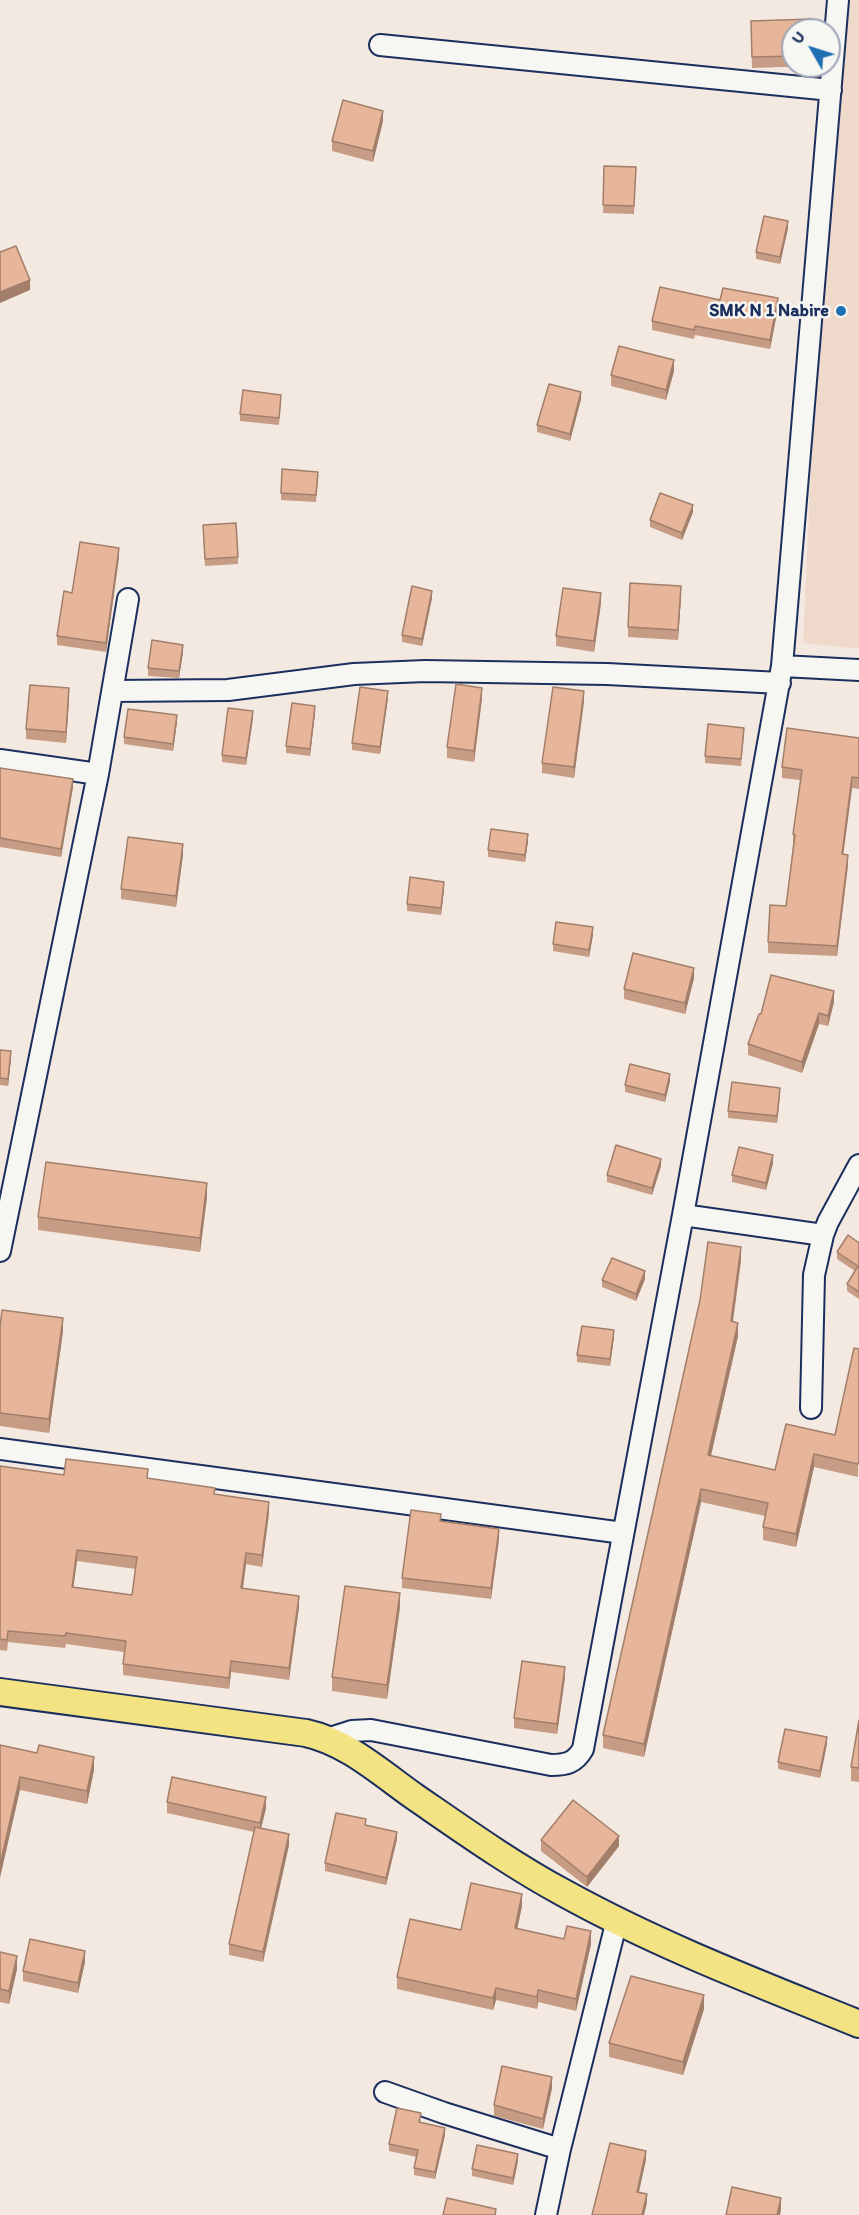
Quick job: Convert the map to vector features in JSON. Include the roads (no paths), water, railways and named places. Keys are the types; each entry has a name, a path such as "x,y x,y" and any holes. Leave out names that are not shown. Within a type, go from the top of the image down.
{"main road":[{"path":"0,1692 306,1733 327,1739 563,1893 725,1970 859,2024"}],"street":[{"path":"327,1739 352,1731 372,1730 551,1766 565,1765 575,1761 583,1749 781,674 838,0"},
{"path":"380,45 831,90"},
{"path":"0,1251 98,774 128,599"},
{"path":"114,691 228,690 354,674 425,671 781,674 859,670"},
{"path":"0,760 98,774"},
{"path":"811,1408 814,1275 823,1234 838,1201 859,1165"},
{"path":"683,1215 823,1234"},
{"path":"0,1449 622,1533"},
{"path":"546,2215 560,2149 617,1920"},
{"path":"386,2092 444,2113 560,2149"}],"place":[{"name":"SMK N 1 Nabire","path":"841,311"}]}
